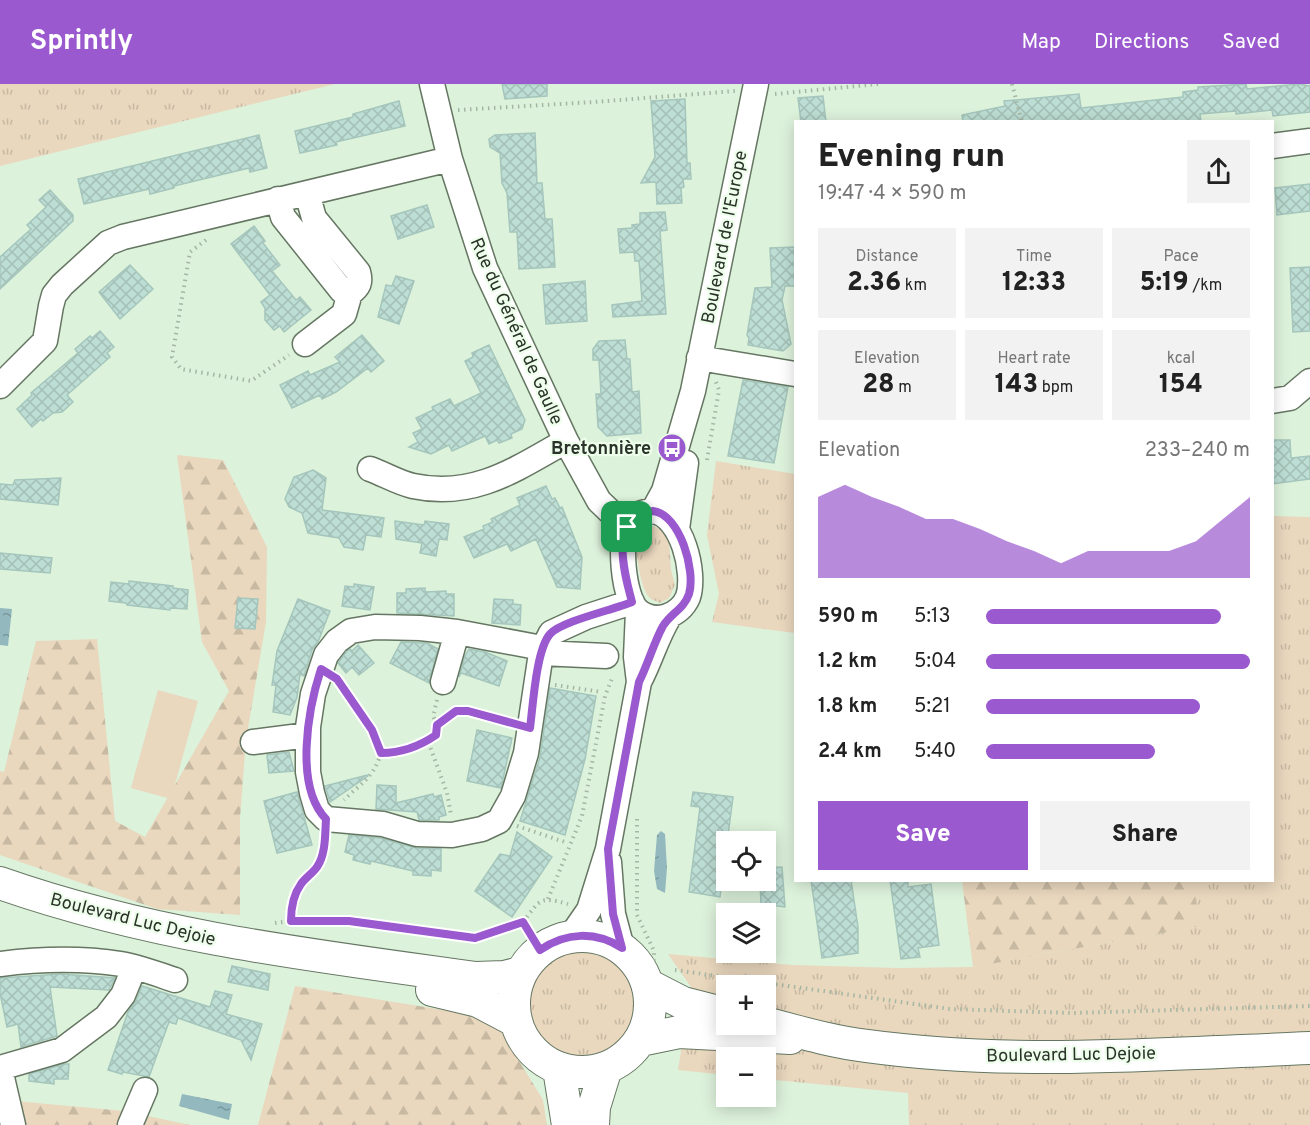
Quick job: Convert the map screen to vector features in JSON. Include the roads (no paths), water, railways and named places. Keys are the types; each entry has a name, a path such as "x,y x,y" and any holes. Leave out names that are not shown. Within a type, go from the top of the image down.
{"main road":[{"name":"Boulevard Luc Dejoie","path":"0,883 101,914 270,936 476,978 504,977 531,961"},
{"name":"Boulevard Luc Dejoie","path":"270,936 478,1001 516,1021"},
{"path":"571,936 600,938 622,948 638,964 646,980 651,1005 649,1021 640,1040 628,1055 606,1068 592,1072 559,1069 545,1061 531,1049 523,1038 516,1021 514,1000 531,961 555,941 571,936"},
{"path":"646,980 683,1003 716,1011"},
{"name":"Boulevard Luc Dejoie","path":"776,1026 868,1047 953,1055 1059,1058 1310,1048"},
{"name":"Boulevard Luc Dejoie","path":"640,1040 679,1032 832,1040"},
{"path":"593,1125 594,1107 606,1068"},
{"path":"559,1069 568,1125"}],"street":[{"name":"Rue du Général de Gaulle","path":"432,84 450,159 485,268 566,441 599,501 627,527"},
{"name":"Boulevard de l'Europe","path":"653,511 664,491 693,391 755,90"},
{"path":"1274,146 1310,141"},
{"path":"0,386 45,341 54,295 108,243 123,237 450,159"},
{"path":"305,344 344,315 350,293 356,289 360,280 358,272 314,218 307,193"},
{"path":"278,199 283,217 342,291 350,293"},
{"path":"699,358 794,375"},
{"path":"1274,401 1290,398 1310,381"},
{"name":"Boulevard de l'Europe","path":"677,529 694,412 693,391"},
{"path":"370,469 413,486 459,489 490,482 566,441"},
{"path":"571,936 589,910 608,849 639,682 669,616 685,604 690,590 689,567 677,529 673,522 664,515 653,511 643,512 636,516 627,527 623,538 624,567 635,607 639,682"},
{"path":"635,607 646,615 669,616"},
{"path":"610,664 542,650 457,632 398,627 375,627 351,631 337,641 326,655 313,694 308,735 308,772 317,810 326,819 383,824 417,834 452,836 482,830 499,821 513,796 526,753 542,650 551,633 562,627 635,607"},
{"path":"443,682 457,632"},
{"path":"253,742 308,735"},
{"path":"608,849 613,914 622,948"},
{"path":"0,964 51,961 101,962 134,968 174,980"},
{"path":"13,1125 0,1068 62,1050 106,1017 123,995 134,968"},
{"path":"130,1125 145,1090"}],"water":[{"path":"0,608 12,609 8,646 0,645"},
{"path":"661,831 665,834 667,868 665,893 657,889 654,871 657,835"},
{"path":"182,1094 232,1104 229,1120 179,1106"}],"place":[{"name":"Bretonnière","path":"672,448"}]}
